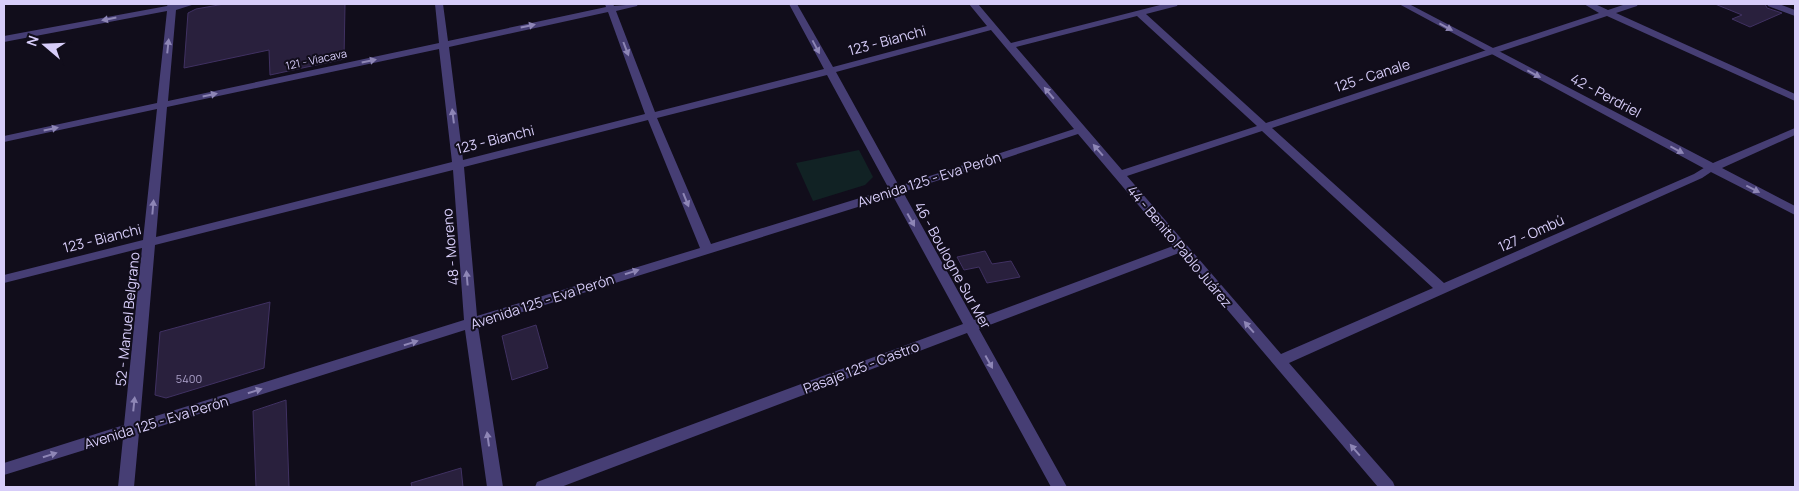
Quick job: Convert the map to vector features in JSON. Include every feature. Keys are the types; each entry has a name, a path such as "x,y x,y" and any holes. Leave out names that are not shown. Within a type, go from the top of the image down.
{"street":[{"path":"4,38 191,4"},
{"name":"48 - Moreno","path":"439,4 458,164 471,324 495,487"},
{"name":"121 - Viacava","path":"4,139 444,44 610,6 634,4"},
{"name":"46 - Boulogne Sur Mer","path":"793,4 1059,487"},
{"name":"44 - Benito Pablo Juárez","path":"973,4 1387,487"},
{"path":"1010,46 1174,4"},
{"name":"42 - Perdriel","path":"1403,4 1711,168 1795,210"},
{"path":"1588,4 1795,98"},
{"name":"125 - Canale","path":"1120,175 1634,4"},
{"path":"1771,4 1795,13"},
{"name":"52 - Manuel Belgrano","path":"126,487 172,6"},
{"path":"610,6 651,115 706,248"},
{"path":"1138,13 1442,288"},
{"name":"123 - Bianchi","path":"4,279 829,71 993,27"},
{"name":"Avenida 125 - Eva Perón","path":"4,469 471,324 706,248 895,191 1080,130"},
{"name":"127 - Ombú","path":"1279,361 1698,176 1711,168 1795,131"},
{"name":"Pasaje 125 - Castro","path":"543,487 1181,248"}],"shaded area":[{"path":"859,150 873,177 865,185 813,201 796,163"}],"building":[{"path":"224,4 345,4 344,59 270,75 269,50 184,68 188,13 196,9"},
{"path":"1715,4 1765,4 1767,8 1782,13 1750,27 1732,19 1742,15"},
{"path":"985,251 992,264 1011,261 1020,277 987,283 979,267 964,270 957,257"},
{"path":"270,302 264,368 166,398 155,395 160,332"},
{"path":"536,325 548,368 512,380 502,336"},
{"path":"286,400 289,487 256,487 253,411"},
{"path":"461,468 463,487 412,487 411,483"}]}
